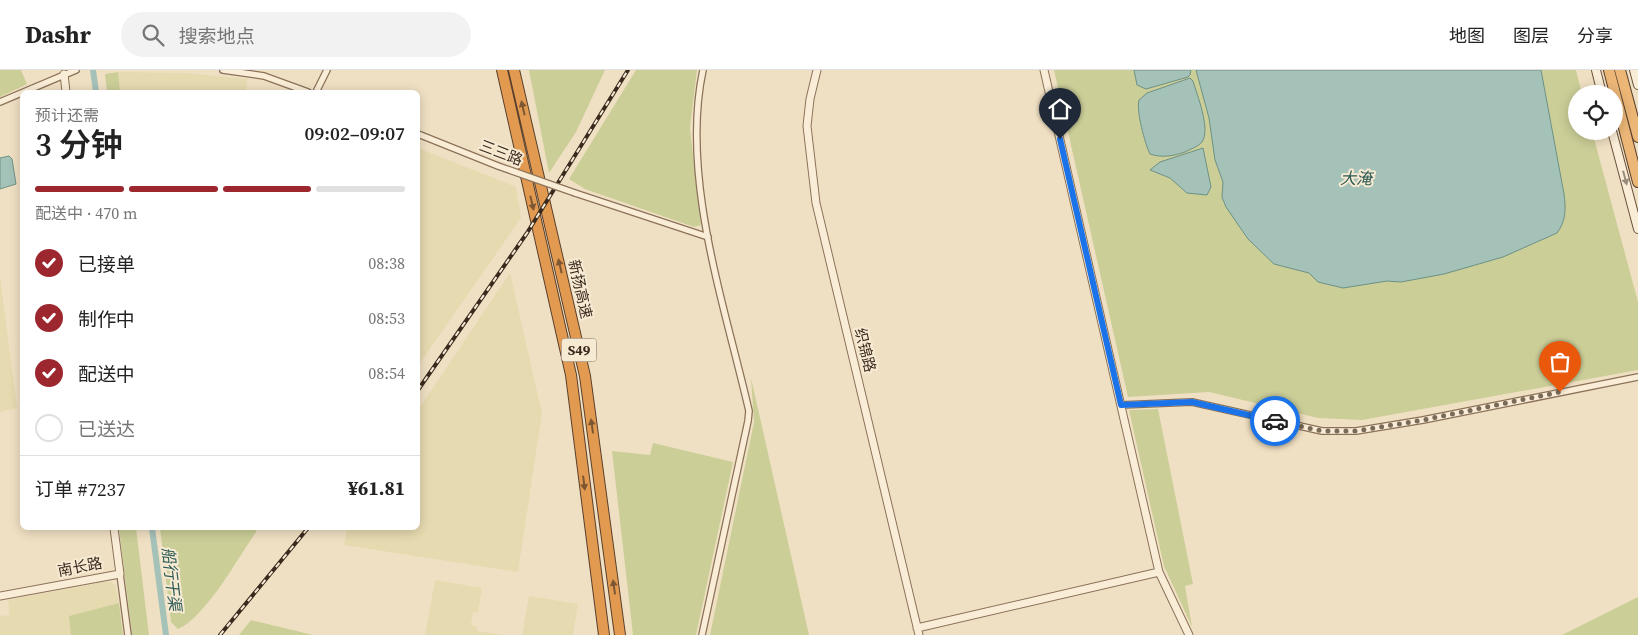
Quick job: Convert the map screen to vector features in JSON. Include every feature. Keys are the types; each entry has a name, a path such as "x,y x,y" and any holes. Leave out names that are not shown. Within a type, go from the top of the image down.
{"highway":[{"name":"新扬高速","path":"502,70 570,375 604,635"},
{"name":"新扬高速","path":"514,70 585,376 620,635"},
{"path":"1609,70 1638,182"},
{"path":"1620,70 1638,137"}],"main road":[{"path":"1596,70 1600,85"},
{"path":"1634,70 1638,85"},
{"path":"1614,140 1638,229"}],"street":[{"path":"26,90 64,72 76,70"},
{"path":"223,70 264,76 302,90"},
{"path":"317,90 327,70"},
{"path":"702,635 748,421 748,411 708,237 699,173 696,129 703,70"},
{"name":"织锦路","path":"817,70 810,98 807,140 816,203 918,631"},
{"path":"1044,70 1159,572 1189,635"},
{"path":"64,72 66,90"},
{"path":"0,102 20,93"},
{"name":"三三路","path":"420,135 498,166 708,237"},
{"path":"1121,405 1192,402 1322,431 1356,431 1423,420 1638,376"},
{"name":"南长路","path":"0,596 120,574 114,530"},
{"path":"918,631 1159,572"},
{"path":"120,574 128,635"}],"shaded area":[{"path":"118,72 187,73 247,79 246,90 120,90"},
{"path":"420,149 516,187 521,218 420,363"},
{"path":"510,273 542,413 518,572 344,545 347,530 420,530 420,407"},
{"path":"0,276 17,408 0,412"},
{"path":"435,580 482,588 478,613 473,612 471,625 477,627 477,631 504,635 425,635"},
{"path":"111,582 115,585 119,603 69,616 71,635 0,635 0,616 10,615 8,600"},
{"path":"529,596 578,604 573,635 522,635"}],"green space":[{"path":"0,70 21,70 27,84 0,97"},
{"path":"529,70 605,70 576,132 549,173"},
{"path":"636,70 697,70 690,128 701,225 694,227 585,189 569,179"},
{"path":"1054,70 1576,70 1580,85 1568,85 1568,140 1594,140 1638,302 1638,370 1362,420 1318,418 1209,392 1128,397"},
{"path":"118,72 120,90 107,90 105,74"},
{"path":"751,378 809,635 710,635 754,422"},
{"path":"1158,409 1193,584 1185,586 1192,627 1164,566 1129,410"},
{"path":"653,443 733,462 696,635 633,635 612,451 650,455"},
{"path":"119,530 136,530 149,635 132,635"},
{"path":"160,530 256,530 231,571 199,613 178,629 171,622"},
{"path":"1638,597 1638,635 1562,635"},
{"path":"119,603 123,635 71,635 69,616"},
{"path":"251,620 313,635 239,635"}],"water":[{"path":"1134,70 1191,70 1188,77 1146,89 1137,85"},
{"name":"大淹","path":"1196,70 1541,70 1564,194 1565,210 1562,224 1557,233 1503,257 1444,274 1401,282 1387,281 1343,288 1318,282 1309,273 1274,264 1248,239 1226,207 1222,197 1223,182 1215,160 1209,118"},
{"path":"1190,78 1193,81 1204,121 1205,129 1202,142 1194,148 1176,155 1150,154 1140,119 1139,100 1147,93"},
{"path":"1203,148 1211,187 1207,195 1187,193 1170,178 1150,170 1160,162"},
{"path":"9,156 12,159 16,184 0,189 0,158"}],"waterway":[{"name":"船行干渠","path":"93,70 96,90"},
{"name":"船行干渠","path":"152,530 166,635"}],"railway":[{"path":"420,387 527,233 628,70"},
{"path":"220,635 306,530"}],"way so far":[{"path":"1275,421 1322,431 1356,431 1423,420 1560,392"}],"route":[{"path":"1060,139 1121,405 1192,402 1275,421"}]}
